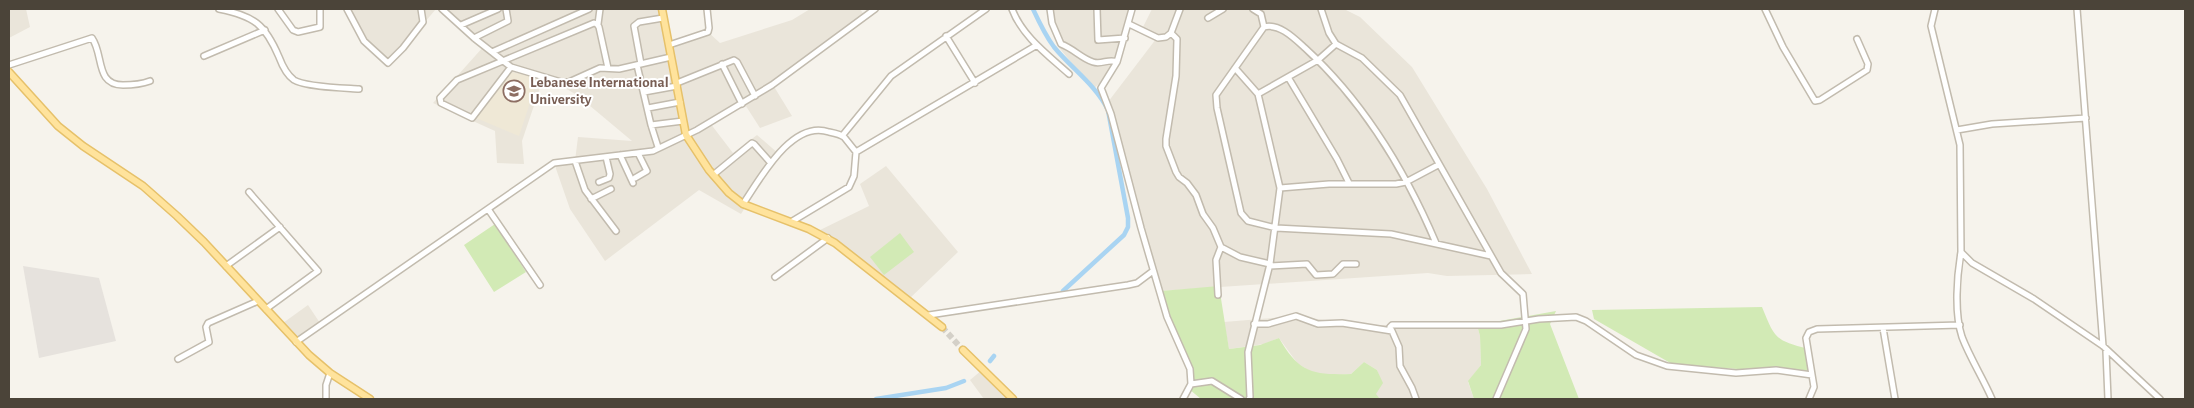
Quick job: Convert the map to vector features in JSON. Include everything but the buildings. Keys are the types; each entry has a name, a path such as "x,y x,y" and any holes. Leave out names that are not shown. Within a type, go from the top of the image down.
{"main road":[{"path":"662,9 686,135 699,158 713,175 729,193 743,204 828,238 942,326"},
{"path":"9,72 58,126 143,186 204,242 296,342 330,372 370,399"},
{"path":"963,350 1013,399"}],"street":[{"path":"219,9 244,15 265,30 284,68 295,80 323,86 359,89"},
{"path":"278,9 293,30 298,32 320,26 320,9"},
{"path":"346,9 364,40 388,63 403,48 423,22 420,9"},
{"path":"442,9 474,38 511,67 561,82 568,82 600,68 620,69 671,57"},
{"path":"461,25 498,9"},
{"path":"474,38 508,20 506,9"},
{"path":"492,52 590,9"},
{"path":"600,9 598,24 608,68"},
{"path":"669,45 708,32 707,9"},
{"path":"296,342 554,163 653,151 686,135 755,96 875,9"},
{"path":"842,136 891,76 986,9"},
{"path":"1012,9 1017,22 1037,45 1070,74"},
{"path":"1050,9 1052,23 1061,44 1072,48 1086,59 1095,62 1110,60 1118,62"},
{"path":"1097,9 1098,40 1125,38"},
{"path":"1132,9 1118,62 1101,88 1121,149 1152,271 1167,317 1190,369 1191,384 1184,399"},
{"path":"1129,24 1158,38 1166,37 1170,33 1180,9"},
{"path":"1208,18 1223,9"},
{"path":"1256,9 1261,14 1264,27 1216,95 1241,212 1248,221 1276,228 1365,231 1391,234 1491,256"},
{"path":"1321,9 1329,33 1336,44 1362,58 1400,95 1438,165 1463,203 1491,256 1507,280 1523,294 1527,321 1525,333 1496,399"},
{"path":"1765,9 1783,47 1814,101 1820,100 1867,70 1868,64 1857,39"},
{"path":"1935,9 1931,26 1958,130 1960,145 1961,252 1958,273 1960,325 1971,358 1992,399"},
{"path":"2077,9 2108,399"},
{"path":"658,147 644,92 634,26 639,22 664,18"},
{"path":"511,67 472,118 441,103 440,98 454,82 594,23 598,24"},
{"path":"1264,27 1276,26 1299,42 1341,83 1370,120 1406,182 1436,243"},
{"path":"204,56 265,30"},
{"path":"1170,33 1175,36 1178,42 1175,65 1176,76 1166,131 1166,146 1176,172 1193,192 1221,247 1240,258 1270,265 1307,264 1316,275 1333,274 1343,264 1356,264"},
{"path":"946,36 975,83"},
{"path":"9,65 92,38 104,78 110,82 128,85 150,81"},
{"path":"1258,94 1318,60 1336,44"},
{"path":"856,152 1037,45"},
{"path":"644,92 677,84 734,60 737,62 755,96"},
{"path":"722,64 742,104"},
{"path":"1235,68 1258,94 1280,188 1270,265 1248,352 1249,399"},
{"path":"1288,77 1350,184"},
{"path":"648,108 680,102"},
{"path":"1958,130 1992,124 2086,118"},
{"path":"651,125 683,121"},
{"path":"743,204 770,162 788,144 813,131 824,130 842,136 856,152 854,176 849,187 791,222"},
{"path":"713,175 752,143 770,162"},
{"path":"620,155 634,180 647,172 638,154"},
{"path":"599,182 609,178 610,174 606,157"},
{"path":"575,161 582,183 616,231"},
{"path":"1280,188 1350,184 1396,184 1406,182 1438,165"},
{"path":"592,199 611,189"},
{"path":"249,192 318,271 266,309"},
{"path":"488,209 540,285"},
{"path":"226,266 280,227"},
{"path":"775,277 828,238"},
{"path":"1218,295 1216,260 1221,247"},
{"path":"1961,252 1972,264 2034,299 2104,348 2160,399"},
{"path":"929,315 1128,285 1138,283 1152,271"},
{"path":"178,359 209,342 206,327 208,322 258,301"},
{"path":"1254,324 1268,324 1296,316 1318,324 1342,323 1392,331"},
{"path":"1416,399 1400,366 1399,347 1390,327 1392,325 1491,325 1558,317 1576,317 1586,321 1636,355 1666,366 1736,373 1776,370 1812,375"},
{"path":"1809,399 1814,386 1806,338 1809,332 1817,329 1960,325"},
{"path":"1883,328 1895,399"},
{"path":"326,399 326,385 330,372"},
{"path":"1191,384 1212,381 1241,399"}],"shaded area":[{"path":"9,9 26,9 30,27 9,38"},
{"path":"346,9 436,9 390,63 364,41"},
{"path":"442,9 663,9 669,45 708,32 720,43 792,20 810,9 860,9 865,16 773,85 792,116 760,128 744,103 710,123 733,153 757,135 779,154 741,214 699,190 605,261 570,209 554,163 575,161 578,137 632,141 577,95 544,76 522,141 524,164 497,163 495,131 433,103 484,46"},
{"path":"1052,9 1133,9 1113,72 1093,89 1057,45"},
{"path":"1152,9 1344,9 1360,17 1412,67 1487,189 1532,274 1447,276 1428,273 1161,291 1108,102 1156,39 1142,29"},
{"name":"Lebanese International University","path":"511,72 538,78 519,136 476,118"},
{"path":"886,166 958,252 909,299 816,232 869,206 860,184"},
{"path":"23,266 99,278 116,341 39,358"},
{"path":"308,305 320,323 296,339 283,323"},
{"path":"1296,316 1361,325 1477,325 1480,336 1481,365 1468,382 1474,399 1380,399 1375,394 1382,383 1377,370 1364,362 1351,374 1331,376 1312,372 1298,364 1279,338 1264,344 1229,349 1224,322"},
{"path":"982,370 1013,399 984,399 970,380"}],"green space":[{"path":"495,224 526,272 494,292 464,245"},
{"path":"900,233 914,252 884,275 870,257"},
{"path":"1219,286 1229,349 1260,345 1279,338 1293,359 1308,369 1317,372 1351,374 1364,362 1377,370 1383,383 1376,394 1380,399 1201,399 1189,389 1191,376 1175,336 1161,291"},
{"path":"1762,307 1770,326 1778,337 1808,349 1815,375 1672,364 1594,319 1592,310"},
{"path":"1556,311 1550,324 1579,399 1474,399 1468,381 1481,365 1480,336 1477,325"}],"waterway":[{"path":"1033,9 1054,47 1097,93 1108,110 1128,218 1128,227 1124,235 1063,291"},
{"path":"990,361 994,356"},
{"path":"876,399 946,388 964,381"}],"tunnel":[{"path":"942,327 963,350"}],"place":[{"name":"Lebanese International University","path":"514,91"}]}
